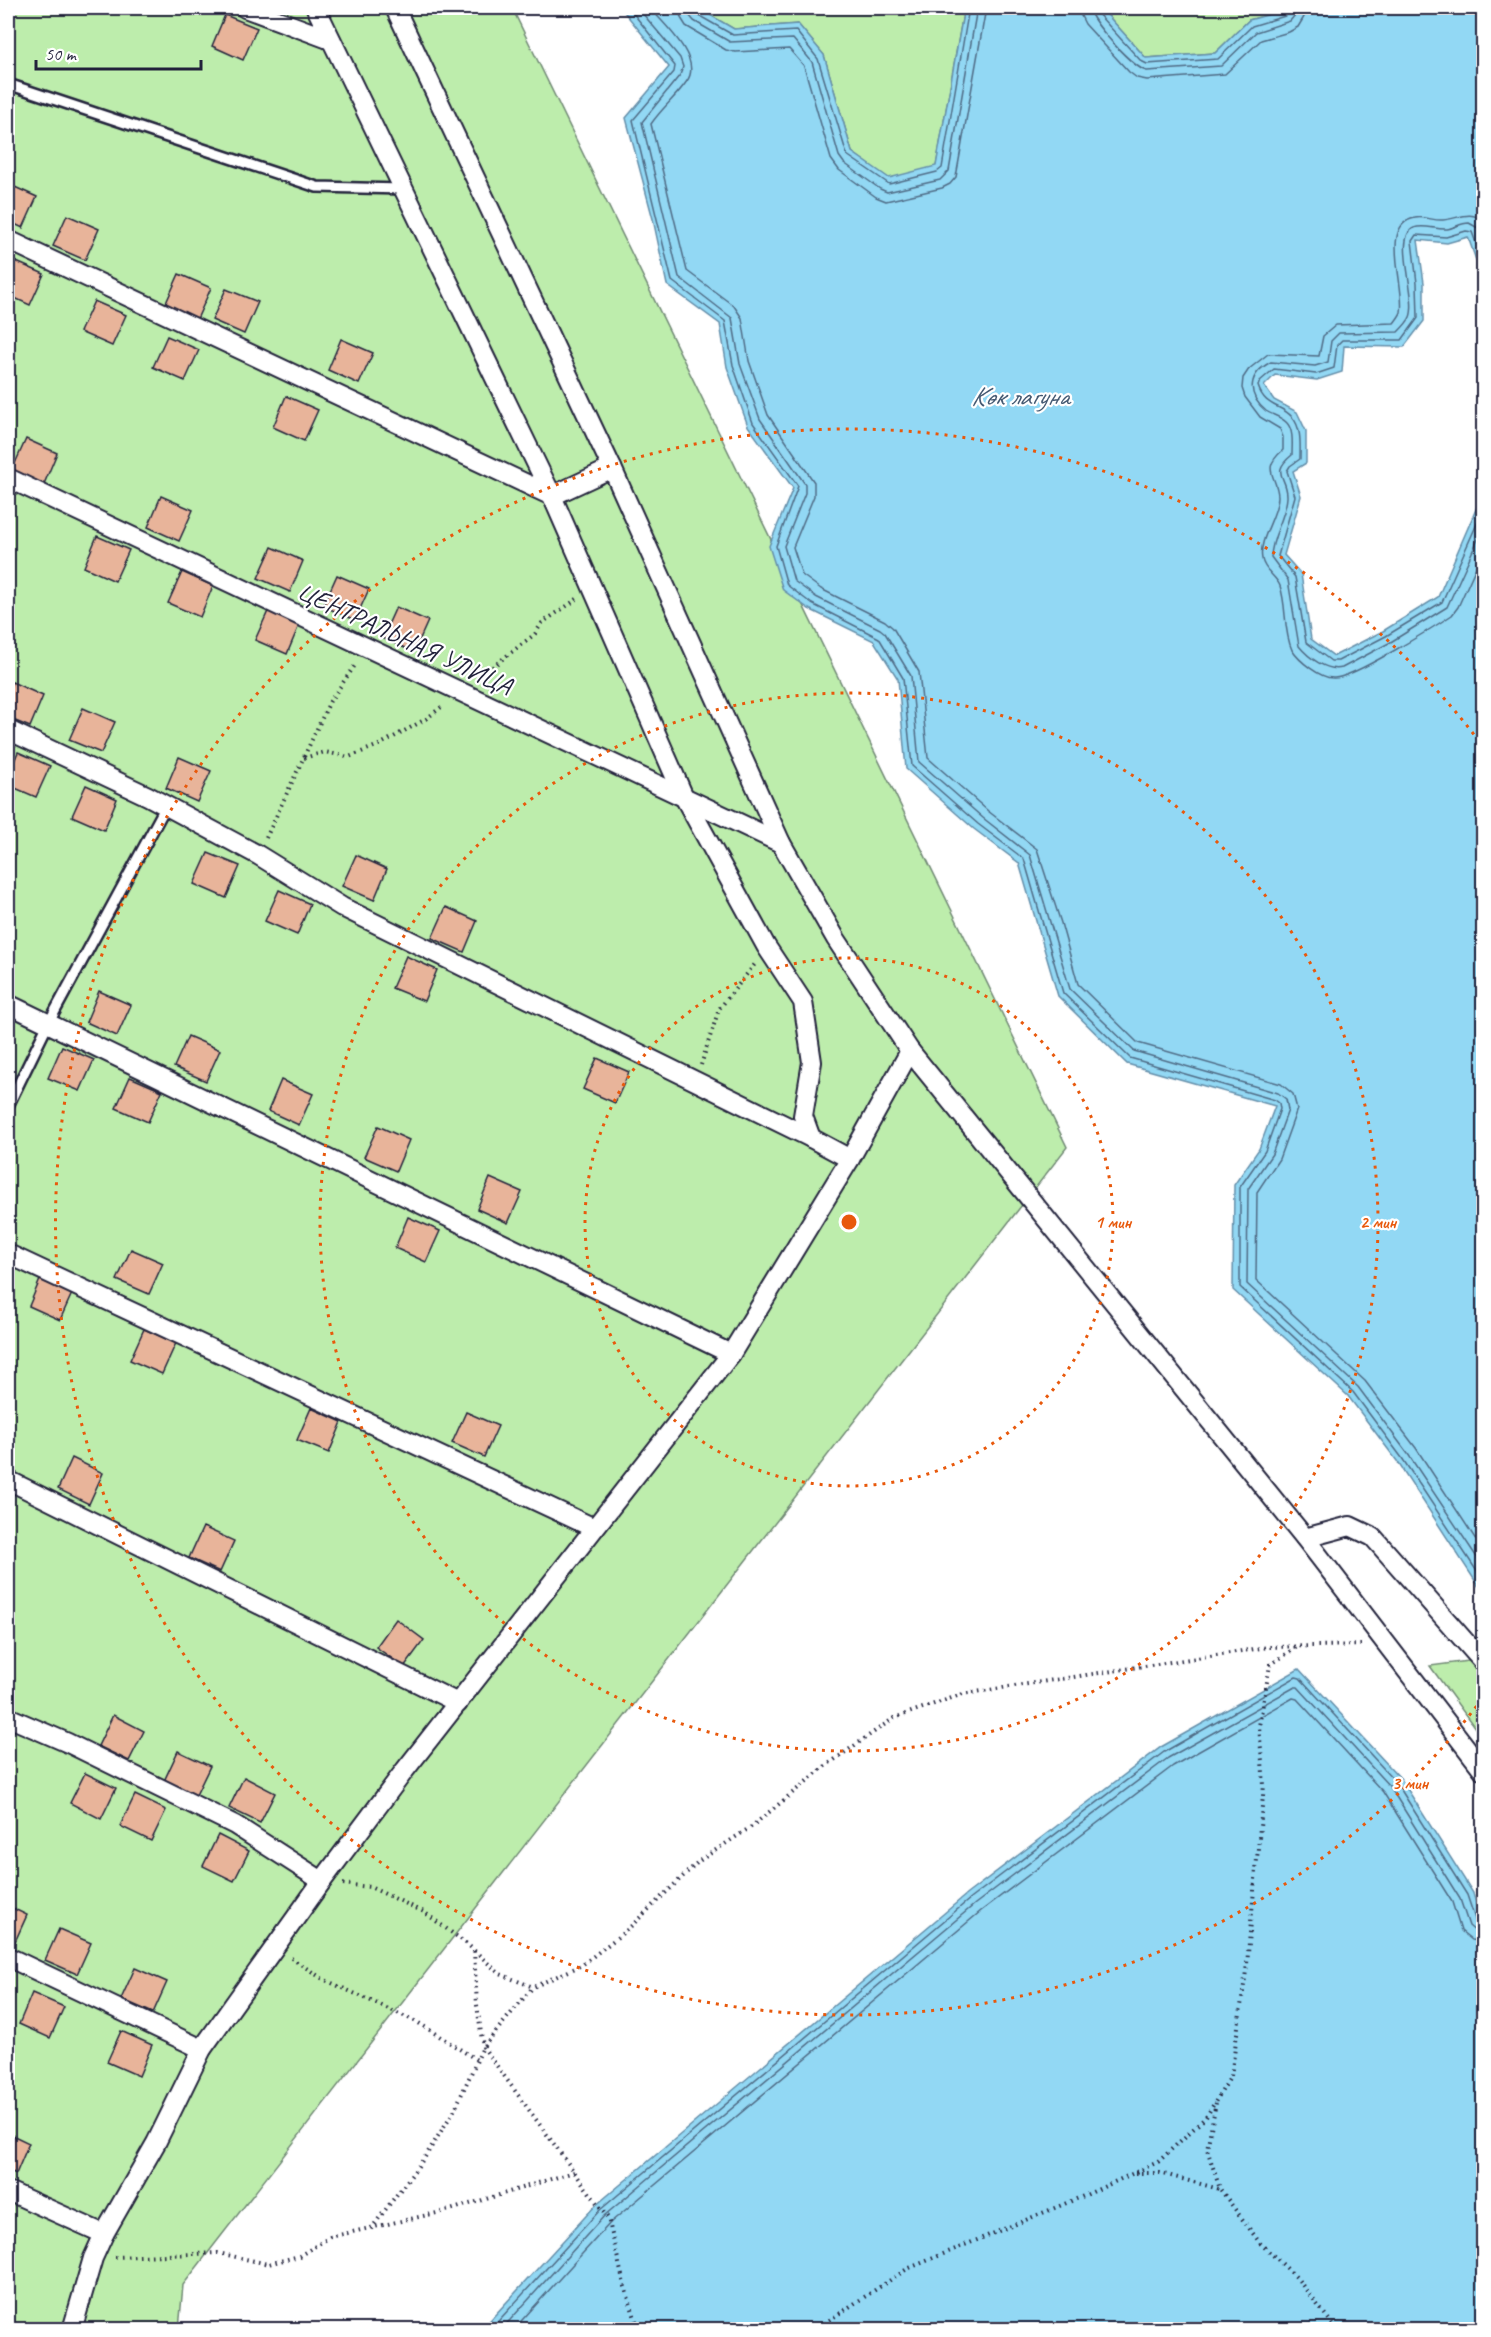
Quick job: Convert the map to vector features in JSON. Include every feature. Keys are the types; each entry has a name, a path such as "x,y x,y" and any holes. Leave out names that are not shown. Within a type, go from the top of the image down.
{"street":[{"path":"245,8 331,40"},
{"path":"316,8 552,496 684,797 766,946 803,1002 812,1062 803,1116 811,1138"},
{"path":"395,8 612,468 782,843 836,939 910,1051 1305,1538 1484,1771"},
{"path":"8,240 552,496"},
{"path":"552,496 612,468"},
{"name":"ЦЕНТРАЛЬНАЯ УЛИЦА","path":"8,478 782,843"},
{"path":"8,730 166,806 258,855 342,907 850,1159"},
{"path":"8,1004 731,1354"},
{"path":"72,2330 93,2258 104,2234 156,2143 202,2049 322,1881 731,1354 850,1159 910,1051"},
{"path":"8,1254 594,1528"},
{"path":"8,1480 458,1703"},
{"path":"1305,1538 1350,1526 1373,1537 1484,1663"},
{"path":"8,1717 68,1743 235,1825 322,1881"},
{"path":"8,1957 202,2049"},
{"path":"8,2191 104,2234"}],"lane":[{"path":"8,84 317,188 403,189"},
{"path":"8,1106 48,1024 166,806"}],"path":[{"path":"258,855 330,700 367,649"},
{"path":"696,1081 719,1009 752,969 766,946"},
{"path":"370,2229 425,2157 455,2109 483,2047 533,1987 582,1965 628,1929 699,1861 751,1827 824,1767 894,1718 963,1694 1268,1647 1386,1644"},
{"path":"814,2330 907,2269 1086,2195 1158,2162 1206,2117 1231,2076 1247,1964 1264,1785 1259,1726 1270,1665 1298,1647"},
{"path":"322,1881 370,1887 424,1912 474,1950 500,1974 533,1987"},
{"path":"276,1947 323,1979 417,2022 477,2060"},
{"path":"474,1950 477,2005 483,2047 608,2218 633,2312 636,2321 645,2330"},
{"path":"1216,2100 1207,2149 1220,2189 1260,2243 1296,2277 1337,2330"},
{"path":"93,2258 218,2253 268,2264 299,2256 330,2237 450,2210 574,2172"},
{"path":"1134,2173 1160,2173 1220,2189"}],"green space":[{"path":"8,8 512,8 1067,1147 183,2285 179,2329 8,2330"},
{"path":"698,8 964,8 936,167 888,179 852,152 824,55 798,24 734,29"},
{"path":"1101,8 1292,8 1249,20 1215,53 1146,58"},
{"path":"1483,1659 1483,1739 1430,1666"}],"water":[{"name":"Көк лагуна","path":"621,8 698,8 734,29 798,24 824,55 852,152 889,178 936,166 964,8 1101,8 1146,58 1215,53 1249,20 1292,8 1483,8 1483,327 1479,320 1477,263 1468,237 1447,243 1418,240 1424,283 1424,321 1404,347 1344,346 1342,372 1317,380 1275,375 1264,386 1274,400 1297,412 1306,431 1306,463 1293,471 1301,496 1284,555 1301,574 1311,639 1334,656 1383,631 1438,597 1483,493 1483,1593 1397,1461 1348,1396 1233,1290 1234,1185 1259,1149 1275,1106 1127,1064 1058,996 1019,863 974,829 906,769 898,679 874,641 809,609 783,590 769,546 793,488 748,426 727,367 720,324 667,285 653,219 626,118 669,67"},
{"path":"1299,1669 1401,1779 1473,1893 1483,1928 1483,2329 482,2329 595,2206 967,1894 1161,1747"}],"building":[{"path":"225,15 257,28 243,60 212,46"},
{"path":"8,184 37,197 23,228 8,221"},
{"path":"67,215 99,229 85,260 53,246"},
{"path":"12,260 44,274 30,305 8,295 8,270"},
{"path":"179,274 211,288 197,319 165,305"},
{"path":"226,289 258,302 244,334 212,320"},
{"path":"94,301 126,315 112,346 80,332"},
{"path":"167,336 199,350 185,381 153,367"},
{"path":"341,339 373,353 359,384 328,370"},
{"path":"286,396 318,410 304,441 273,427"},
{"path":"26,439 57,453 44,484 12,470"},
{"path":"161,496 193,510 179,541 148,527"},
{"path":"97,536 129,550 115,581 84,567"},
{"path":"272,547 303,561 290,592 258,578"},
{"path":"182,572 213,586 200,617 168,603"},
{"path":"337,575 369,589 355,620 323,606"},
{"path":"396,607 428,621 414,652 382,638"},
{"path":"269,609 300,623 287,654 255,640"},
{"path":"12,682 43,696 30,727 8,718 8,692"},
{"path":"83,708 115,722 101,753 69,740"},
{"path":"18,752 50,766 36,797 8,785 8,776"},
{"path":"179,757 211,771 197,802 166,788"},
{"path":"86,785 117,799 104,830 72,816"},
{"path":"208,853 240,866 226,898 194,884"},
{"path":"356,855 387,869 374,900 342,886"},
{"path":"279,890 310,904 297,935 265,921"},
{"path":"446,907 477,921 464,952 432,938"},
{"path":"406,956 437,970 424,1001 392,988"},
{"path":"99,991 131,1005 117,1036 86,1022"},
{"path":"188,1036 220,1050 206,1081 174,1067"},
{"path":"62,1046 94,1060 80,1091 48,1078"},
{"path":"597,1058 629,1072 615,1103 583,1089"},
{"path":"130,1077 162,1091 148,1122 116,1108"},
{"path":"281,1080 313,1094 299,1125 268,1111"},
{"path":"378,1126 409,1140 396,1171 364,1157"},
{"path":"490,1178 522,1192 508,1223 477,1209"},
{"path":"408,1217 440,1231 426,1262 395,1248"},
{"path":"131,1249 163,1263 149,1294 117,1280"},
{"path":"42,1275 74,1289 60,1320 29,1306"},
{"path":"144,1329 176,1343 162,1374 130,1360"},
{"path":"311,1408 342,1422 329,1453 297,1440"},
{"path":"466,1412 498,1426 484,1457 452,1443"},
{"path":"72,1458 103,1473 89,1504 58,1489"},
{"path":"203,1527 234,1541 220,1572 189,1558"},
{"path":"396,1619 424,1640 404,1667 376,1647"},
{"path":"113,1715 144,1731 129,1761 98,1746"},
{"path":"178,1751 210,1766 195,1797 164,1781"},
{"path":"85,1773 116,1788 101,1819 70,1803"},
{"path":"244,1777 275,1793 260,1823 229,1808"},
{"path":"135,1795 166,1810 151,1841 120,1826"},
{"path":"218,1835 249,1851 234,1881 203,1866"},
{"path":"8,1906 27,1915 13,1946 8,1944"},
{"path":"59,1929 91,1943 77,1974 45,1960"},
{"path":"135,1968 167,1982 153,2013 121,1999"},
{"path":"32,1993 64,2007 50,2038 19,2024"},
{"path":"121,2031 152,2045 139,2076 107,2062"},
{"path":"8,2133 29,2143 16,2174 8,2170"}]}
